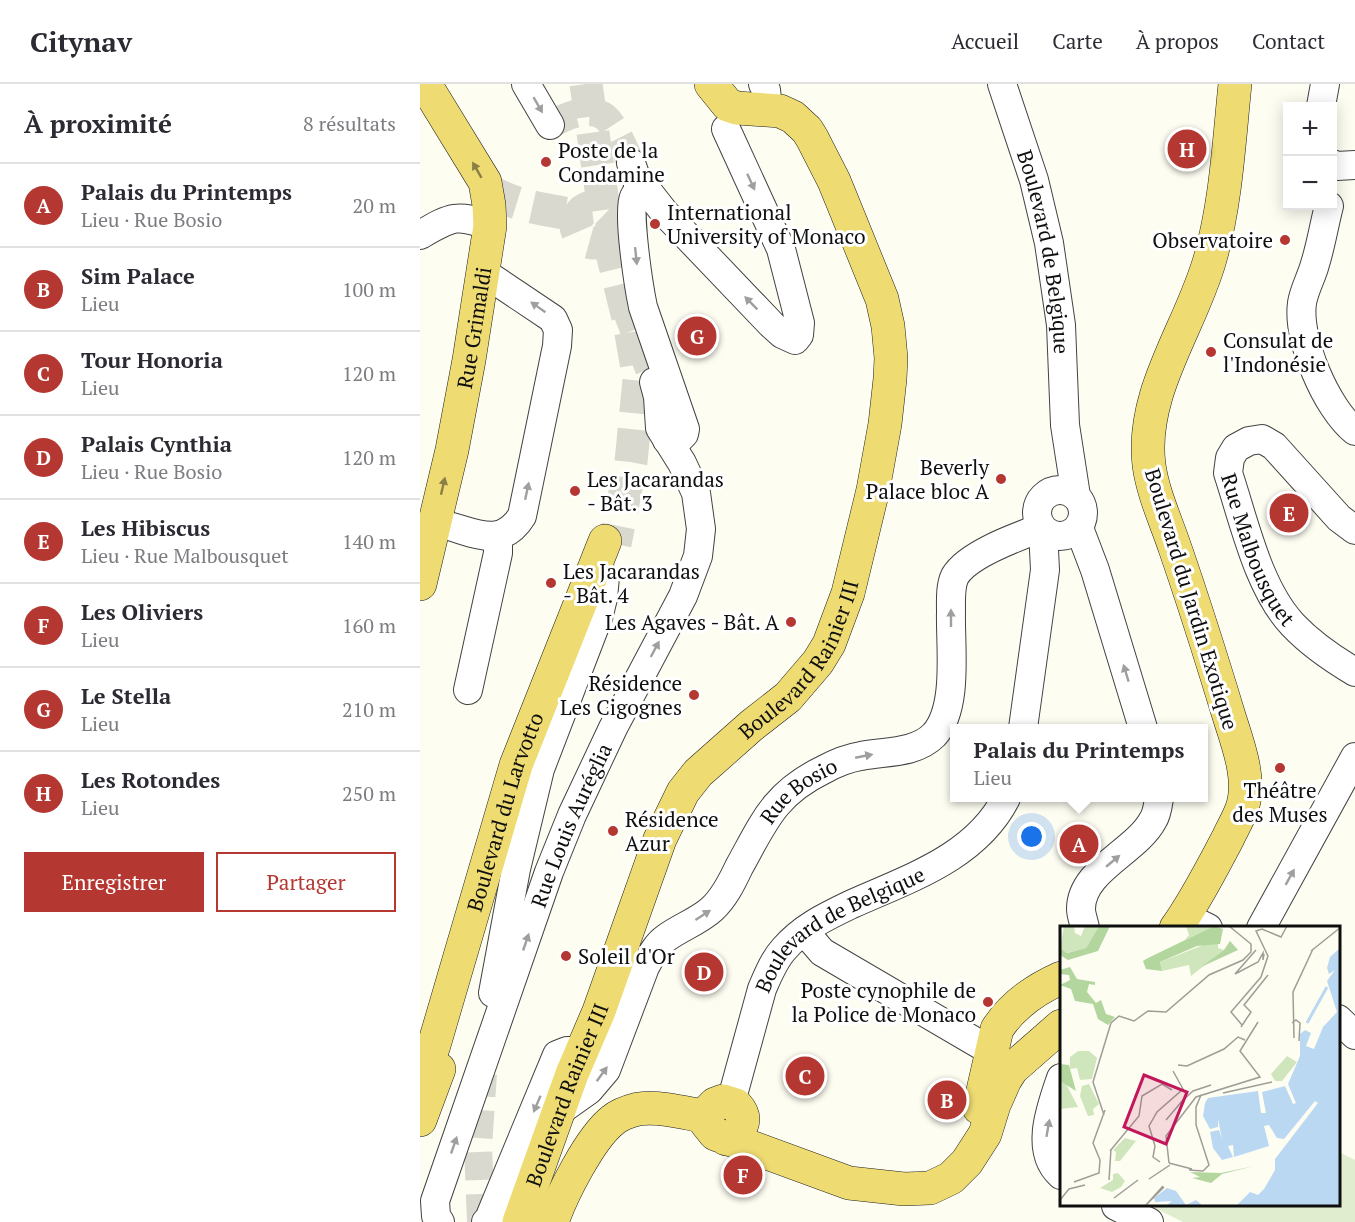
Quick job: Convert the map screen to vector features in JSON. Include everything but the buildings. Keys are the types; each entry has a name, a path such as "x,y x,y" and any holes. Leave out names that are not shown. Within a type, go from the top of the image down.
{"main road":[{"name":"Rue Grimaldi","path":"420,584 452,450 490,226 489,205 484,182 425,84"},
{"name":"Boulevard Rainier III","path":"519,1222 558,1112 599,1011 660,839 683,792 698,773 788,697 818,662 829,644 848,592 873,490 885,424 891,358 888,326 882,299 834,181 812,138 793,117 780,111 766,96 737,108 728,105 711,84"},
{"name":"Boulevard du Jardin Exotique","path":"1189,924 1244,804 1245,790 1235,735 1157,497 1149,467 1148,433 1150,414 1159,388 1210,260 1223,192 1235,84"},
{"name":"Boulevard du Larvotto","path":"420,1087 494,859 537,736 605,577 610,542 527,734 494,859"},
{"path":"973,1151 974,1132 997,1029 1003,1020 1030,995 1060,979"},
{"path":"420,1120 483,988"},
{"path":"1018,1007 1013,1024 1014,1030 1023,1039 1051,1034"},
{"path":"552,1222 580,1164 603,1130 614,1119 632,1111 652,1108 727,1118 763,1135 854,1169 882,1185 904,1189 930,1188 951,1178 967,1162 985,1134 1005,1080 1021,1060 1051,1034"}],"street":[{"path":"526,84 550,125"},
{"name":"Boulevard de Belgique","path":"1002,84 1034,180 1048,237 1061,325 1065,425 1064,494"},
{"path":"1322,102 1325,84"},
{"path":"667,440 678,440 684,434 685,429 643,307 632,214 635,183 646,189 664,212 771,324 782,334 795,340 799,335 800,323 781,249 726,129"},
{"path":"1328,210 1316,262 1302,303 1303,328 1326,396 1355,431"},
{"path":"420,235 446,220 456,218 469,218 490,226"},
{"path":"435,522 485,536 498,537 508,533 522,516 557,346 558,330 553,319 543,310 483,272"},
{"name":"Rue Louis Auréglia","path":"440,1222 436,1216 435,1201 549,872 613,729 683,596 696,563 701,529 696,493 693,483 660,428 658,397 654,382"},
{"name":"Rue Malbousquet","path":"1355,530 1340,518 1274,446 1262,439 1249,441 1236,448 1230,458 1228,473 1258,563 1273,597 1292,624 1333,658 1355,672"},
{"path":"1024,724 1045,570 1055,531 1083,512 1064,494 1040,501 1036,515 1055,531 1095,570 1141,724"},
{"name":"Rue Bosio","path":"558,1112 590,1090 606,1070 645,967 654,951 665,939 712,909 728,890 769,812 782,797 822,770 840,762 859,756 908,749 926,741 934,734 946,713 951,695 951,594 955,577 971,561 1013,538 1055,531"},
{"path":"468,690 498,553 498,537"},
{"path":"483,988 516,869 540,769 598,618 605,577"},
{"path":"1263,926 1355,758"},
{"name":"Boulevard de Belgique","path":"727,1118 767,976 783,951 804,931 831,914 914,877 953,856 974,841 998,813 1004,802"},
{"path":"1084,926 1081,909 1083,896 1093,878 1141,838 1154,819 1158,802"},
{"path":"483,988 494,859"},
{"path":"804,931 822,952 991,1052"},
{"path":"1340,1021 1355,1035"},
{"path":"486,1222 557,1055 567,1051 583,1051"},
{"path":"1060,1082 1046,1143 1048,1158 1060,1174"},
{"path":"1119,1207 1149,1222"}],"green space":[{"path":"1340,1152 1355,1160 1355,1222 1183,1222 1153,1207 1340,1207"}],"tunnel":[{"path":"586,84 604,210"},
{"path":"550,125 577,113 599,114 605,117 620,138 631,163"},
{"path":"487,189 520,204 579,216"},
{"path":"594,207 607,212 612,225 607,238 594,243 581,238 576,225 581,212 594,207"},
{"path":"608,237 629,322 639,380 631,462 615,544"},
{"path":"624,304 654,382"},
{"path":"481,1222 478,1146 483,1074"}],"place":[{"name":"Les Rotondes","path":"1187,149"},
{"name":"Poste de la Condamine","path":"546,162"},
{"name":"International University of Monaco","path":"655,224"},
{"name":"Observatoire","path":"1285,240"},
{"name":"Le Stella","path":"697,336"},
{"name":"Consulat de l'Indonésie","path":"1211,352"},
{"name":"Beverly Palace bloc A","path":"1001,479"},
{"name":"Les Jacarandas - Bât. 3","path":"575,491"},
{"name":"Les Hibiscus","path":"1289,513"},
{"name":"Les Jacarandas - Bât. 4","path":"551,583"},
{"name":"Les Agaves - Bât. A","path":"791,622"},
{"name":"Résidence Les Cigognes","path":"694,695"},
{"name":"Théâtre des Muses","path":"1280,768"},
{"name":"Résidence Azur","path":"613,831"},
{"name":"Palais du Printemps","path":"1079,844"},
{"name":"Soleil d'Or","path":"566,956"},
{"name":"Palais Cynthia","path":"704,972"},
{"name":"Poste cynophile de la Police de Monaco","path":"988,1002"},
{"name":"Tour Honoria","path":"805,1076"},
{"name":"Sim Palace","path":"947,1100"},
{"name":"Les Oliviers","path":"743,1175"}]}
